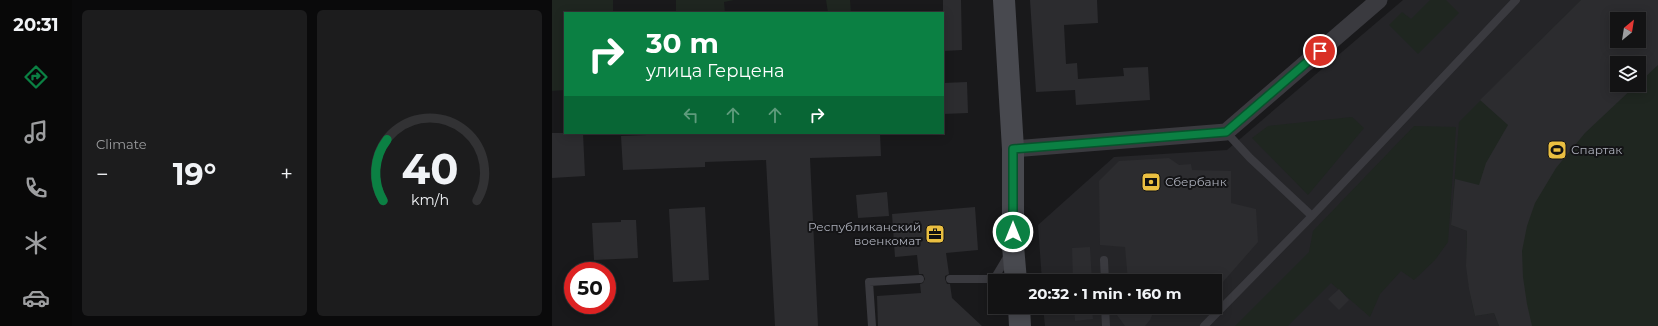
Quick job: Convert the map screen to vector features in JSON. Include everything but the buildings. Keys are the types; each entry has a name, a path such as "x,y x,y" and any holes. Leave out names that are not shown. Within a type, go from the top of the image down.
{"main road":[{"path":"1004,0 1013,149 1016,274"},
{"path":"1019,314 1020,326"}],"street":[{"path":"1013,149 1226,132 1379,0"}],"lane":[{"path":"1204,326 1312,216 1516,0"},
{"path":"1226,132 1250,158 1312,216"},
{"path":"950,279 994,279 1014,246"},
{"path":"1104,260 1105,274"},
{"path":"872,326 869,282 920,279"},
{"path":"1105,314 1106,326"}],"shaded area":[{"path":"552,0 613,0 613,12 564,12 564,90 552,91"},
{"path":"676,0 734,0 724,2 725,12 676,12"},
{"path":"826,0 850,0 851,12 828,12"},
{"path":"1403,0 1658,0 1658,326 1045,326 1044,314 1222,314 1222,274 1042,274 1038,225 1114,157 1227,150"},
{"path":"1430,0 1446,0 1459,13 1418,54 1389,25 1402,12 1411,19"},
{"name":"Спартак","path":"1581,0 1658,0 1658,326 1499,326 1494,313 1475,316 1466,253 1467,231 1451,225 1459,122"},
{"path":"1352,117 1364,128 1308,195 1252,138 1268,126"},
{"path":"1414,126 1456,127 1448,242 1435,260 1414,280 1401,271 1380,294 1370,317 1331,283 1288,326 1235,326 1309,252 1313,231"}],"place":[{"name":"Спартак","path":"1557,150"},
{"name":"Сбербанк","path":"1151,182"},
{"name":"Республиканский военкомат","path":"935,234"}],"route":[{"path":"1013,232 1013,149 1226,132 1320,51"}]}
